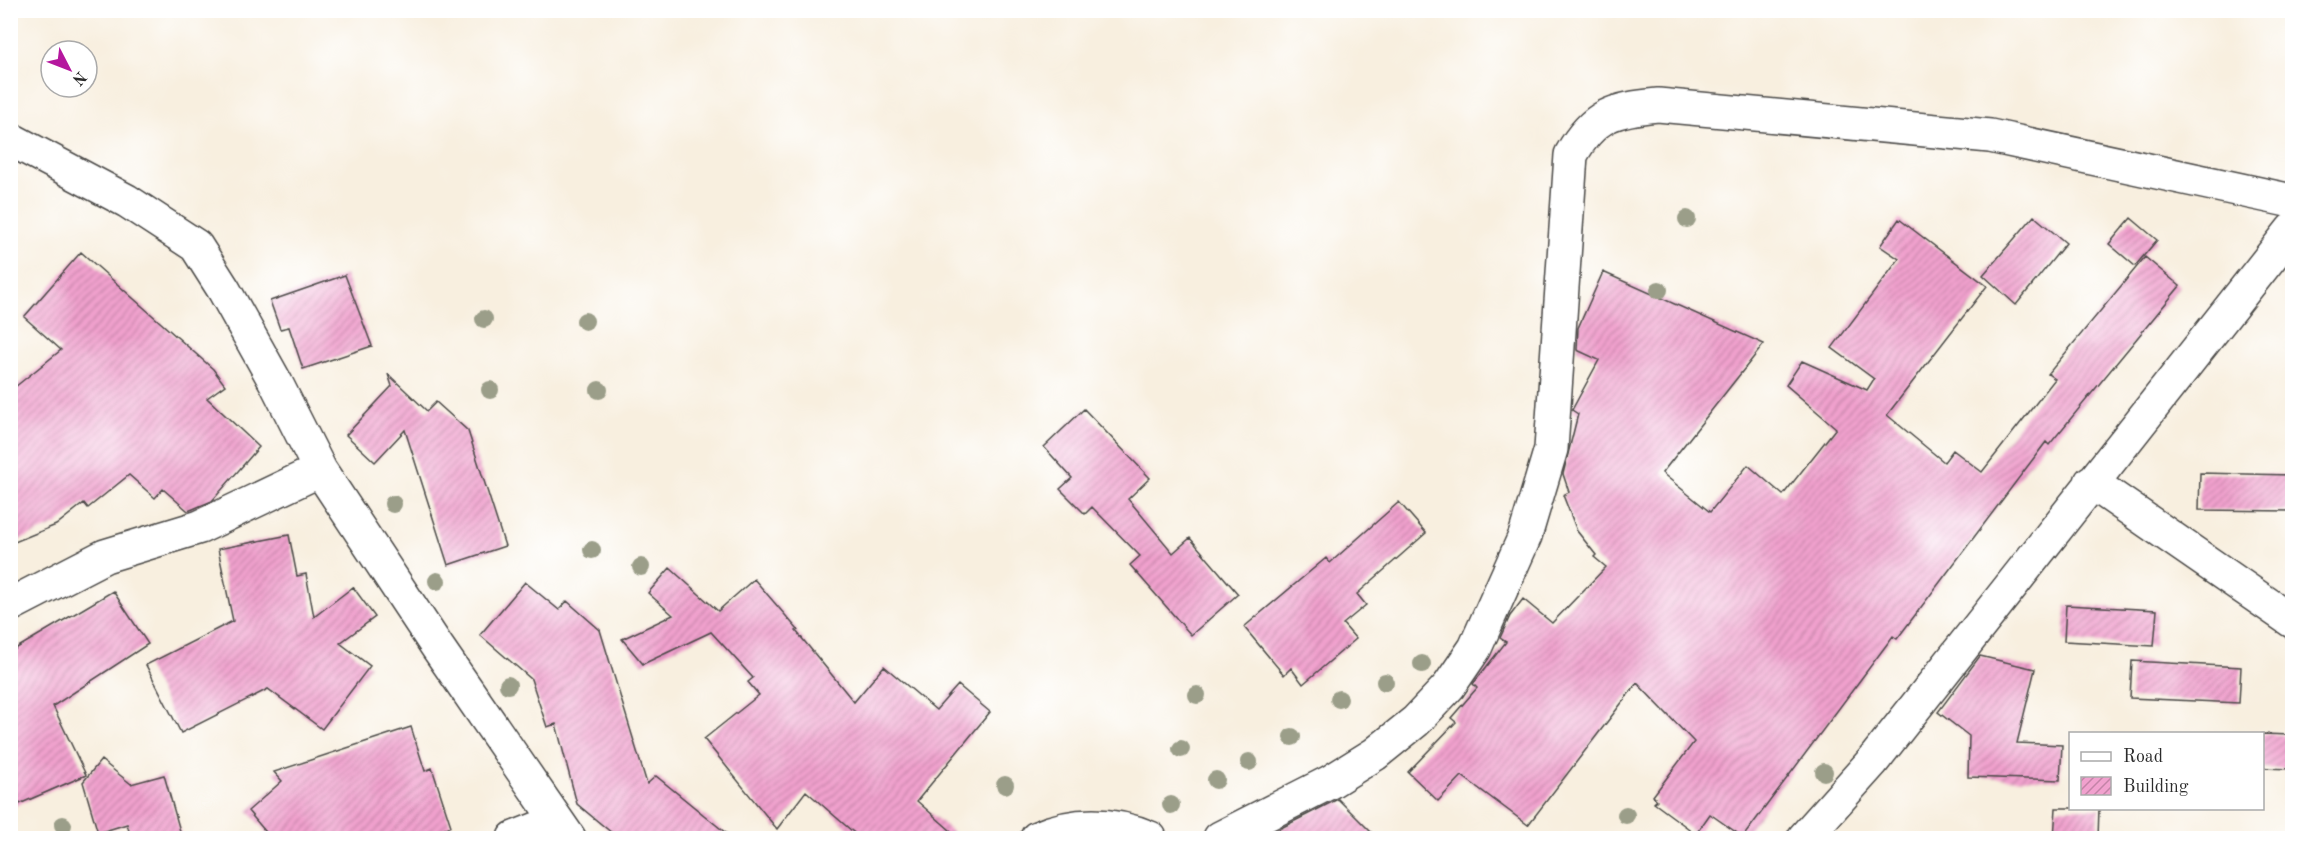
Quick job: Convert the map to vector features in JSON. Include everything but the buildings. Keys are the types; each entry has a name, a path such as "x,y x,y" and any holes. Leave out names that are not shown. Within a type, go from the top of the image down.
{"street":[{"path":"1220,838 1330,782 1375,754 1416,721 1449,686 1475,648 1525,536 1551,449 1571,155 1582,136 1598,120 1623,108 1658,105 1990,136 2292,201"},
{"path":"10,139 128,201 196,246 247,331 320,470 563,830 514,838"},
{"path":"1804,838 1872,762 2292,230"},
{"path":"10,605 105,556 200,527 320,470"},
{"path":"2091,482 2292,621"},
{"path":"1036,838 1056,830 1088,825 1131,830 1150,838"}]}
